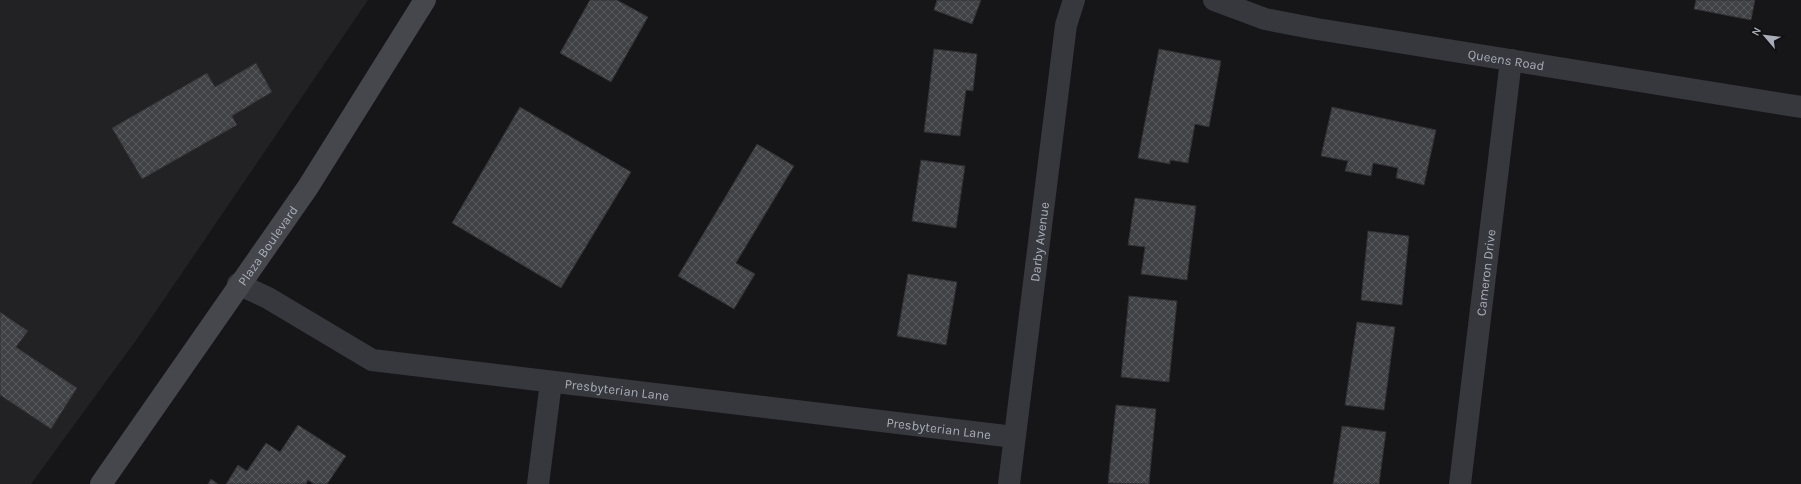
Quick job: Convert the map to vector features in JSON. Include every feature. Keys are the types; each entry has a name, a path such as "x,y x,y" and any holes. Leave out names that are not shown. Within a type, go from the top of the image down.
{"street":[{"name":"Plaza Boulevard","path":"101,484 238,284 308,187 425,0"},
{"name":"Darby Avenue","path":"1009,484 1066,25 1074,0"},
{"name":"Queens Road","path":"1214,0 1265,19 1317,29 1801,107"},
{"name":"Cameron Drive","path":"1460,484 1511,60"},
{"name":"Presbyterian Lane","path":"238,284 268,298 372,360 1014,437"},
{"path":"538,484 550,382"}],"shaded area":[{"path":"0,0 368,0 137,339 31,484 0,484"}],"building":[{"path":"590,0 617,0 648,17 611,82 560,53"},
{"path":"937,0 981,0 972,24 934,10"},
{"path":"1696,0 1755,0 1751,20 1694,9"},
{"path":"934,49 977,54 973,91 966,90 960,136 924,132"},
{"path":"1159,49 1221,61 1209,127 1195,124 1188,163 1170,160 1170,164 1138,158"},
{"path":"256,63 272,92 232,116 237,125 142,179 112,128 207,73 215,87"},
{"path":"520,107 631,172 561,288 452,223"},
{"path":"1332,107 1436,130 1424,185 1396,178 1398,168 1373,163 1371,176 1345,171 1348,161 1321,156"},
{"path":"757,144 794,166 736,263 755,274 734,309 678,276"},
{"path":"921,160 965,166 956,228 912,221"},
{"path":"1135,198 1196,206 1187,280 1141,274 1145,247 1128,245"},
{"path":"1368,231 1409,236 1402,305 1361,300"},
{"path":"908,274 957,282 946,345 897,336"},
{"path":"1129,296 1177,301 1169,382 1121,377"},
{"path":"0,312 28,331 16,347 77,388 51,429 0,395"},
{"path":"1357,322 1395,327 1384,410 1345,405"},
{"path":"1116,405 1156,409 1149,484 1108,483"},
{"path":"298,425 346,456 327,484 314,484 308,480 306,484 226,484 238,465 247,471 266,443 280,452"},
{"path":"1342,426 1386,432 1379,484 1333,484"},
{"path":"211,479 218,484 208,484"}]}
